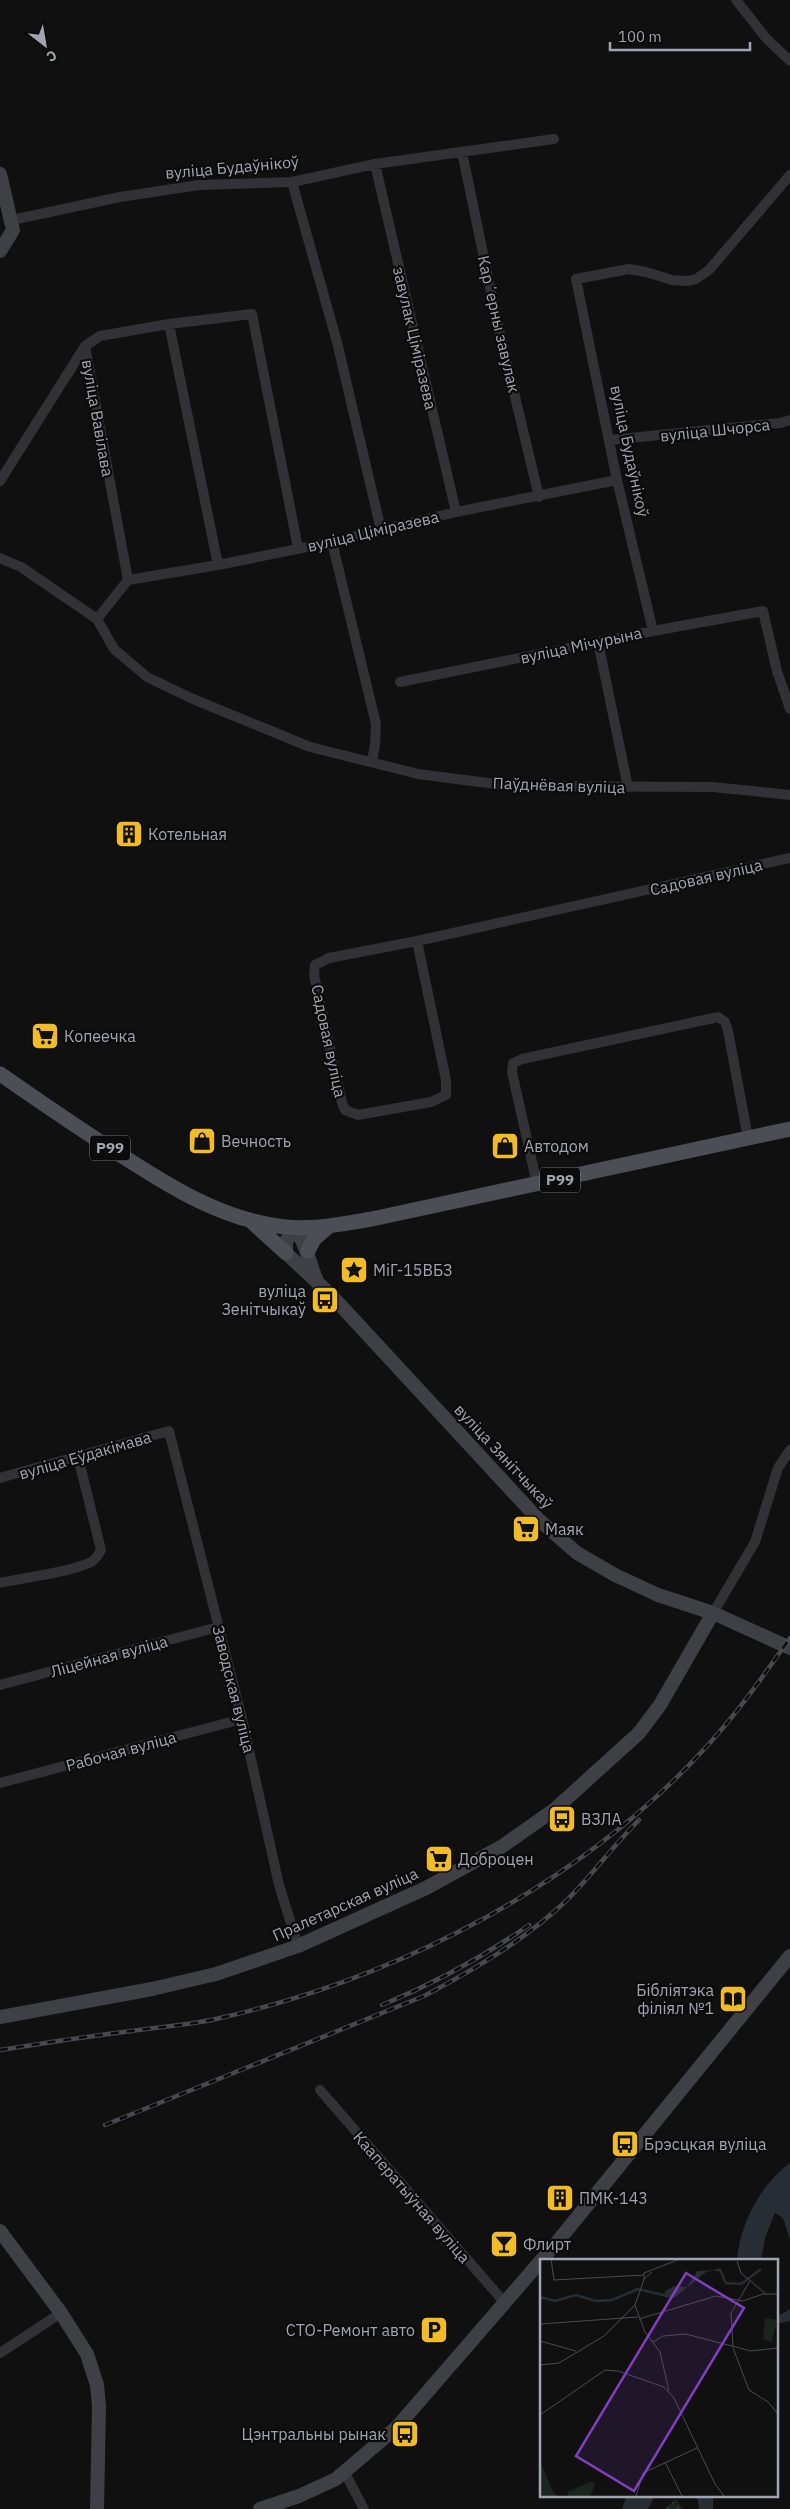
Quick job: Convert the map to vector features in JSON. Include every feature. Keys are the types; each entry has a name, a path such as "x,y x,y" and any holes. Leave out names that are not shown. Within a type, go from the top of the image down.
{"main road":[{"name":"Р99","path":"0,1074 160,1180 207,1205 250,1220 295,1228 329,1226 537,1184 790,1129"},
{"path":"250,1220 286,1253"},
{"path":"308,1251 314,1239 329,1226"}],"street":[{"path":"736,0 766,38 790,61"},
{"name":"вуліца Будаўнікоў","path":"12,220 120,197 199,185 292,182 375,164 554,139"},
{"name":"Карʼерны завулак","path":"462,152 497,321 539,497"},
{"name":"завулак Ціміразева","path":"375,164 456,512"},
{"path":"0,174 13,230 0,251"},
{"name":"вуліца Будаўнікоў","path":"653,630 617,480 576,279 629,270 646,272 672,280 696,280 709,270 790,176"},
{"path":"292,182 337,342 381,530"},
{"name":"вуліца Вавілава","path":"128,580 85,346 100,336 169,324 252,314 298,548"},
{"path":"169,324 218,565"},
{"path":"0,481 85,346"},
{"name":"вуліца Шчорса","path":"610,440 780,423 790,420"},
{"name":"вуліца Ціміразева","path":"128,580 218,565 332,542 456,512 617,480"},
{"path":"332,542 376,724 376,745 372,761"},
{"path":"0,558 21,567 97,619 128,580"},
{"name":"вуліца Мічурына","path":"400,682 653,630 763,611 777,671 790,709"},
{"name":"Паўднёвая вуліца","path":"97,619 114,649 147,677 193,699 310,747 418,774 510,786 713,786 790,795"},
{"path":"598,642 628,787"},
{"name":"Садовая вуліца","path":"417,941 446,1080 446,1095 431,1102 358,1115 345,1110 342,1103 314,975 315,965 329,958 417,941 790,858"},
{"path":"537,1184 512,1072 513,1063 522,1059 571,1048 718,1017 725,1022 728,1031 748,1138"},
{"path":"286,1253 286,1241 295,1228 308,1251 308,1261 317,1281"},
{"name":"вуліца Зянітчыкаў","path":"286,1253 317,1281 539,1520 564,1543 615,1575 658,1595 713,1613 790,1648"},
{"name":"вуліца Еўдакімава","path":"0,1478 169,1431"},
{"name":"Заводская вуліца","path":"169,1431 242,1719 280,1885 298,1946"},
{"path":"713,1613 755,1542 778,1468 790,1450"},
{"path":"0,1583 93,1561 101,1550 78,1457"},
{"name":"Пралетарская вуліца","path":"0,2017 152,1989 216,1974 298,1946 426,1888 501,1847 554,1810 639,1733 660,1705 713,1613"},
{"name":"Ліцейная вуліца","path":"0,1685 218,1627"},
{"name":"Рабочая вуліца","path":"0,1783 242,1719"},
{"path":"541,2259 790,1956"},
{"name":"Кааператыўная вуліца","path":"320,2090 505,2303"},
{"path":"0,2231 61,2313 87,2354 97,2385 99,2406 97,2509"},
{"path":"260,2509 299,2496 345,2473 397,2427 540,2260"},
{"path":"0,2353 61,2313"},
{"path":"345,2473 364,2509"}],"shaded area":[{"path":"790,2163 790,2240 783,2218 775,2213 765,2238 761,2259 737,2259 742,2233 753,2206 769,2182"},
{"path":"790,2309 790,2321 778,2324 778,2314 780,2315"},
{"path":"627,2496 654,2496 648,2509 622,2509"},
{"path":"697,2496 713,2496 713,2509 699,2509"},
{"path":"676,2499 683,2509 665,2509"}],"railway":[{"path":"0,2050 199,2022 285,2001 352,1978 419,1951 483,1919 545,1882 604,1841 658,1795 708,1745 730,1719 790,1638"},
{"path":"105,2125 424,1996 462,1975 517,1941 551,1915 567,1900 639,1820"},
{"path":"382,2005 457,1969 529,1925"}],"place":[{"name":"Котельная","path":"129,834"},
{"name":"Копеечка","path":"45,1036"},
{"name":"Вечность","path":"202,1141"},
{"name":"Автодом","path":"505,1146"},
{"name":"МіГ-15ВБЗ","path":"354,1270"},
{"name":"вуліца Зенітчыкаў","path":"325,1300"},
{"name":"Маяк","path":"526,1529"},
{"name":"ВЗЛА","path":"562,1819"},
{"name":"Доброцен","path":"439,1859"},
{"name":"Бібліятэка філіял №1","path":"733,1999"},
{"name":"Брэсцкая вуліца","path":"625,2144"},
{"name":"ПМК-143","path":"560,2198"},
{"name":"Флирт","path":"504,2244"},
{"name":"СТО-Ремонт авто","path":"434,2330"},
{"name":"Цэнтральны рынак","path":"405,2434"}]}
